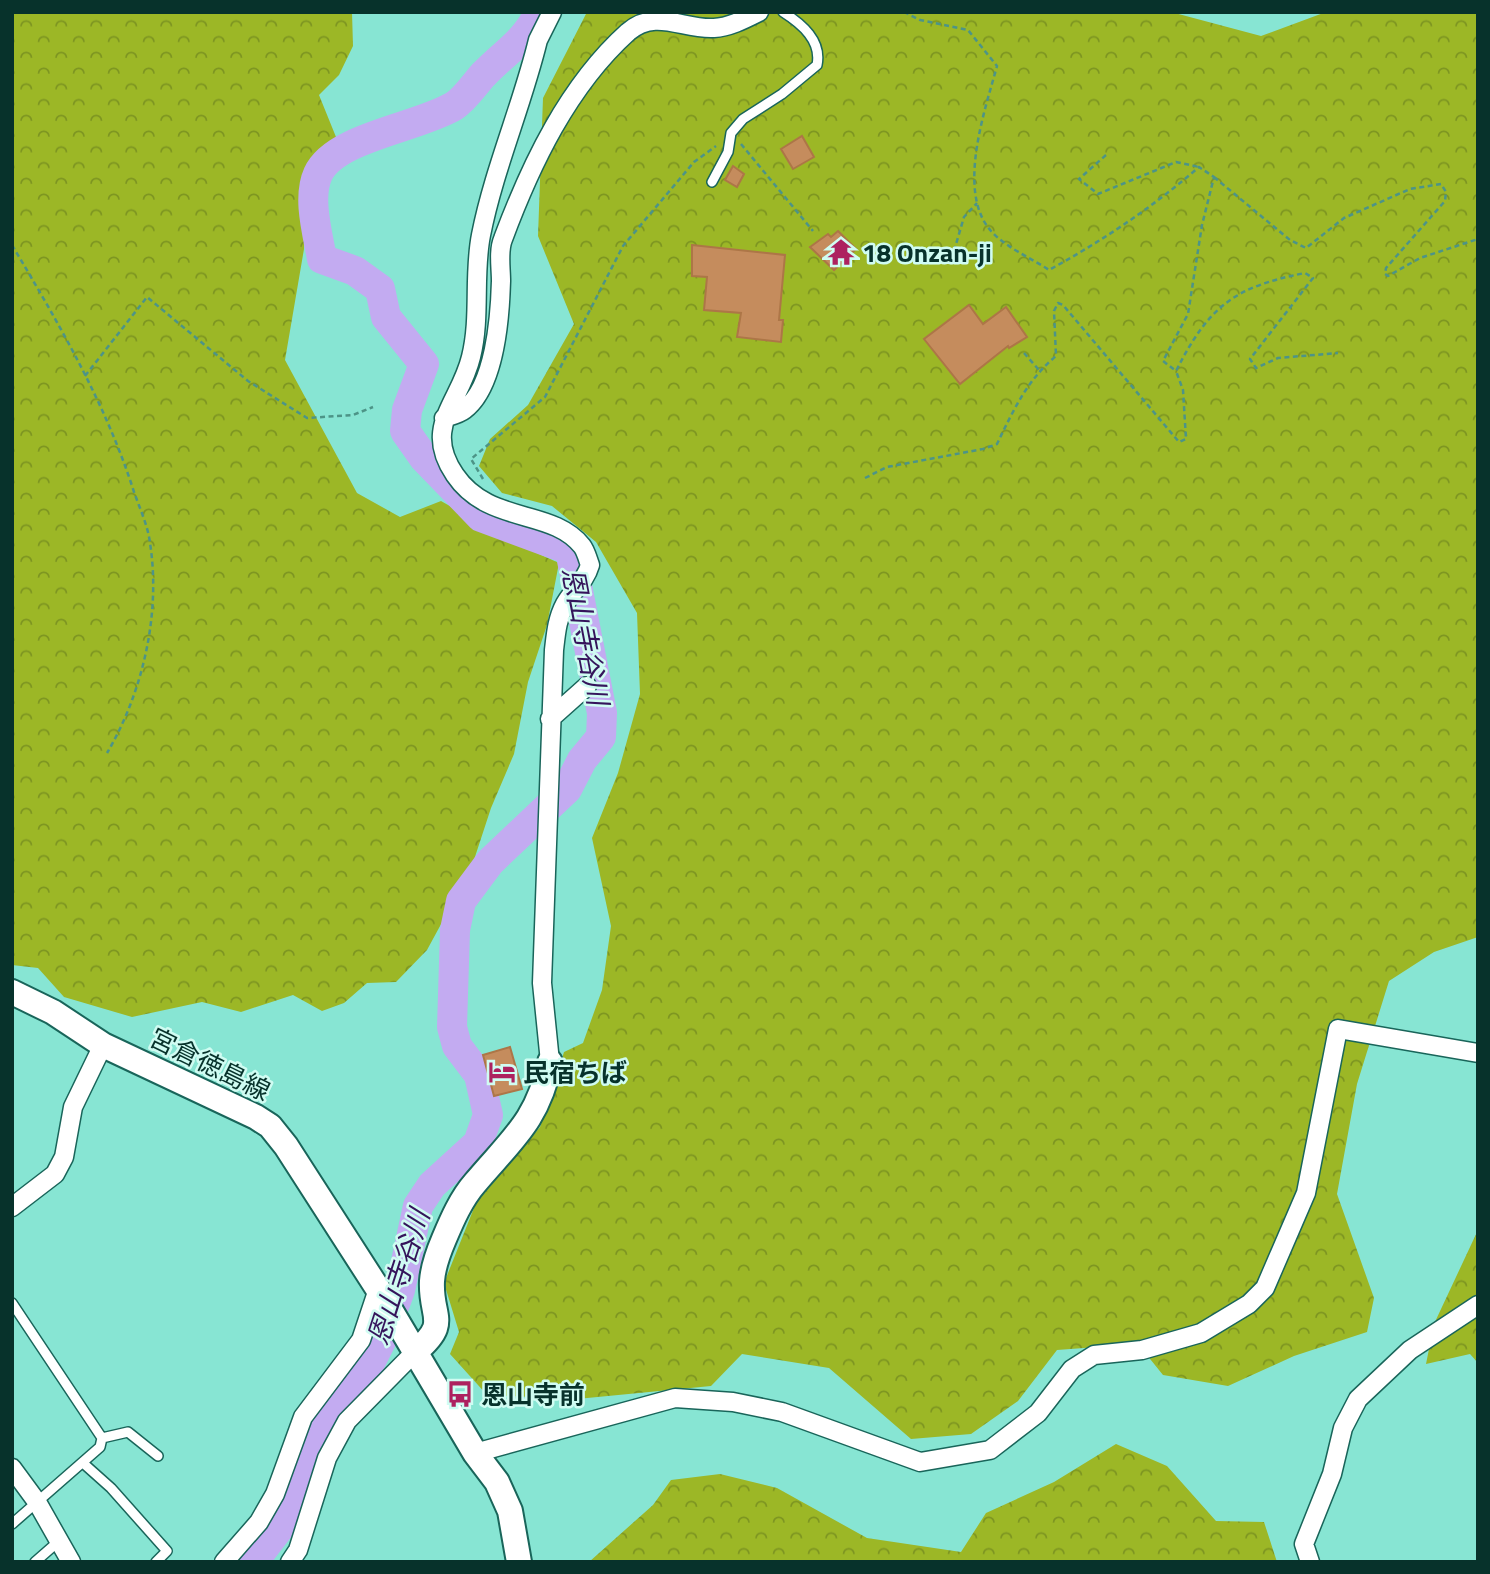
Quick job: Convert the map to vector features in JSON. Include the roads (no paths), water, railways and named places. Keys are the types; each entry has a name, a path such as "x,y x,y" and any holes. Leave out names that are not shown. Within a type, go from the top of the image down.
{"main road":[{"name":"宮倉徳島線","path":"12,992 53,1012 103,1045 270,1126 286,1146 381,1294 475,1453 497,1482 506,1502 520,1562"},
{"path":"409,1342 425,1343 438,1321 432,1280 436,1258 453,1217 473,1184 510,1146 530,1116 544,1092 550,1062"}],"street":[{"path":"550,1062 542,983 549,837 550,719 557,622 566,603 586,578 590,565 582,546 560,529 488,506 463,487 448,465 439,440 444,418 471,357 476,319 476,267 481,232 538,40 552,12"},
{"path":"444,418 463,411 477,397 500,324 501,243 548,137 585,78 630,30 653,19 716,28 742,21 759,12"},
{"path":"550,719 587,686"},
{"path":"475,1453 675,1398 733,1402 782,1412 920,1462 990,1450 1038,1413 1072,1369 1094,1355 1142,1350 1200,1333 1249,1304 1265,1289 1306,1193 1338,1029 1478,1053"},
{"path":"12,1208 54,1174 64,1157 73,1107 103,1045"},
{"path":"224,1562 260,1522 275,1494 303,1417 361,1340 381,1294"},
{"path":"1310,1562 1304,1544 1332,1474 1343,1427 1358,1399 1410,1350 1478,1305"},
{"path":"290,1562 298,1550 327,1458 347,1421 409,1342"},
{"path":"13,1471 37,1502 71,1562"}],"lane":[{"path":"712,182 728,152 732,134 743,119 782,94 817,65 820,52 815,41 783,12"},
{"path":"12,1303 102,1438 100,1447 12,1524"},
{"path":"102,1438 119,1431 128,1432 158,1456"},
{"path":"83,1463 111,1488 167,1551 156,1562"},
{"path":"35,1562 59,1541"}],"waterway":[{"name":"恩山寺谷川","path":"253,1562 290,1514 317,1428 368,1367 382,1339 400,1290 418,1206 432,1185 478,1143 488,1115 479,1075 457,1046 452,1027 455,930 461,901 490,862 567,789 582,760 601,737 602,713 570,550 481,517 424,458 405,431 407,410 424,364 386,317 380,289 355,271 322,259 313,205 318,174 327,161 359,142 454,106 520,40 540,12"}],"place":[{"name":"18 Onzan-ji","path":"841,252"},
{"name":"民宿ちば","path":"502,1072"},
{"name":"恩山寺前","path":"460,1394"}]}
